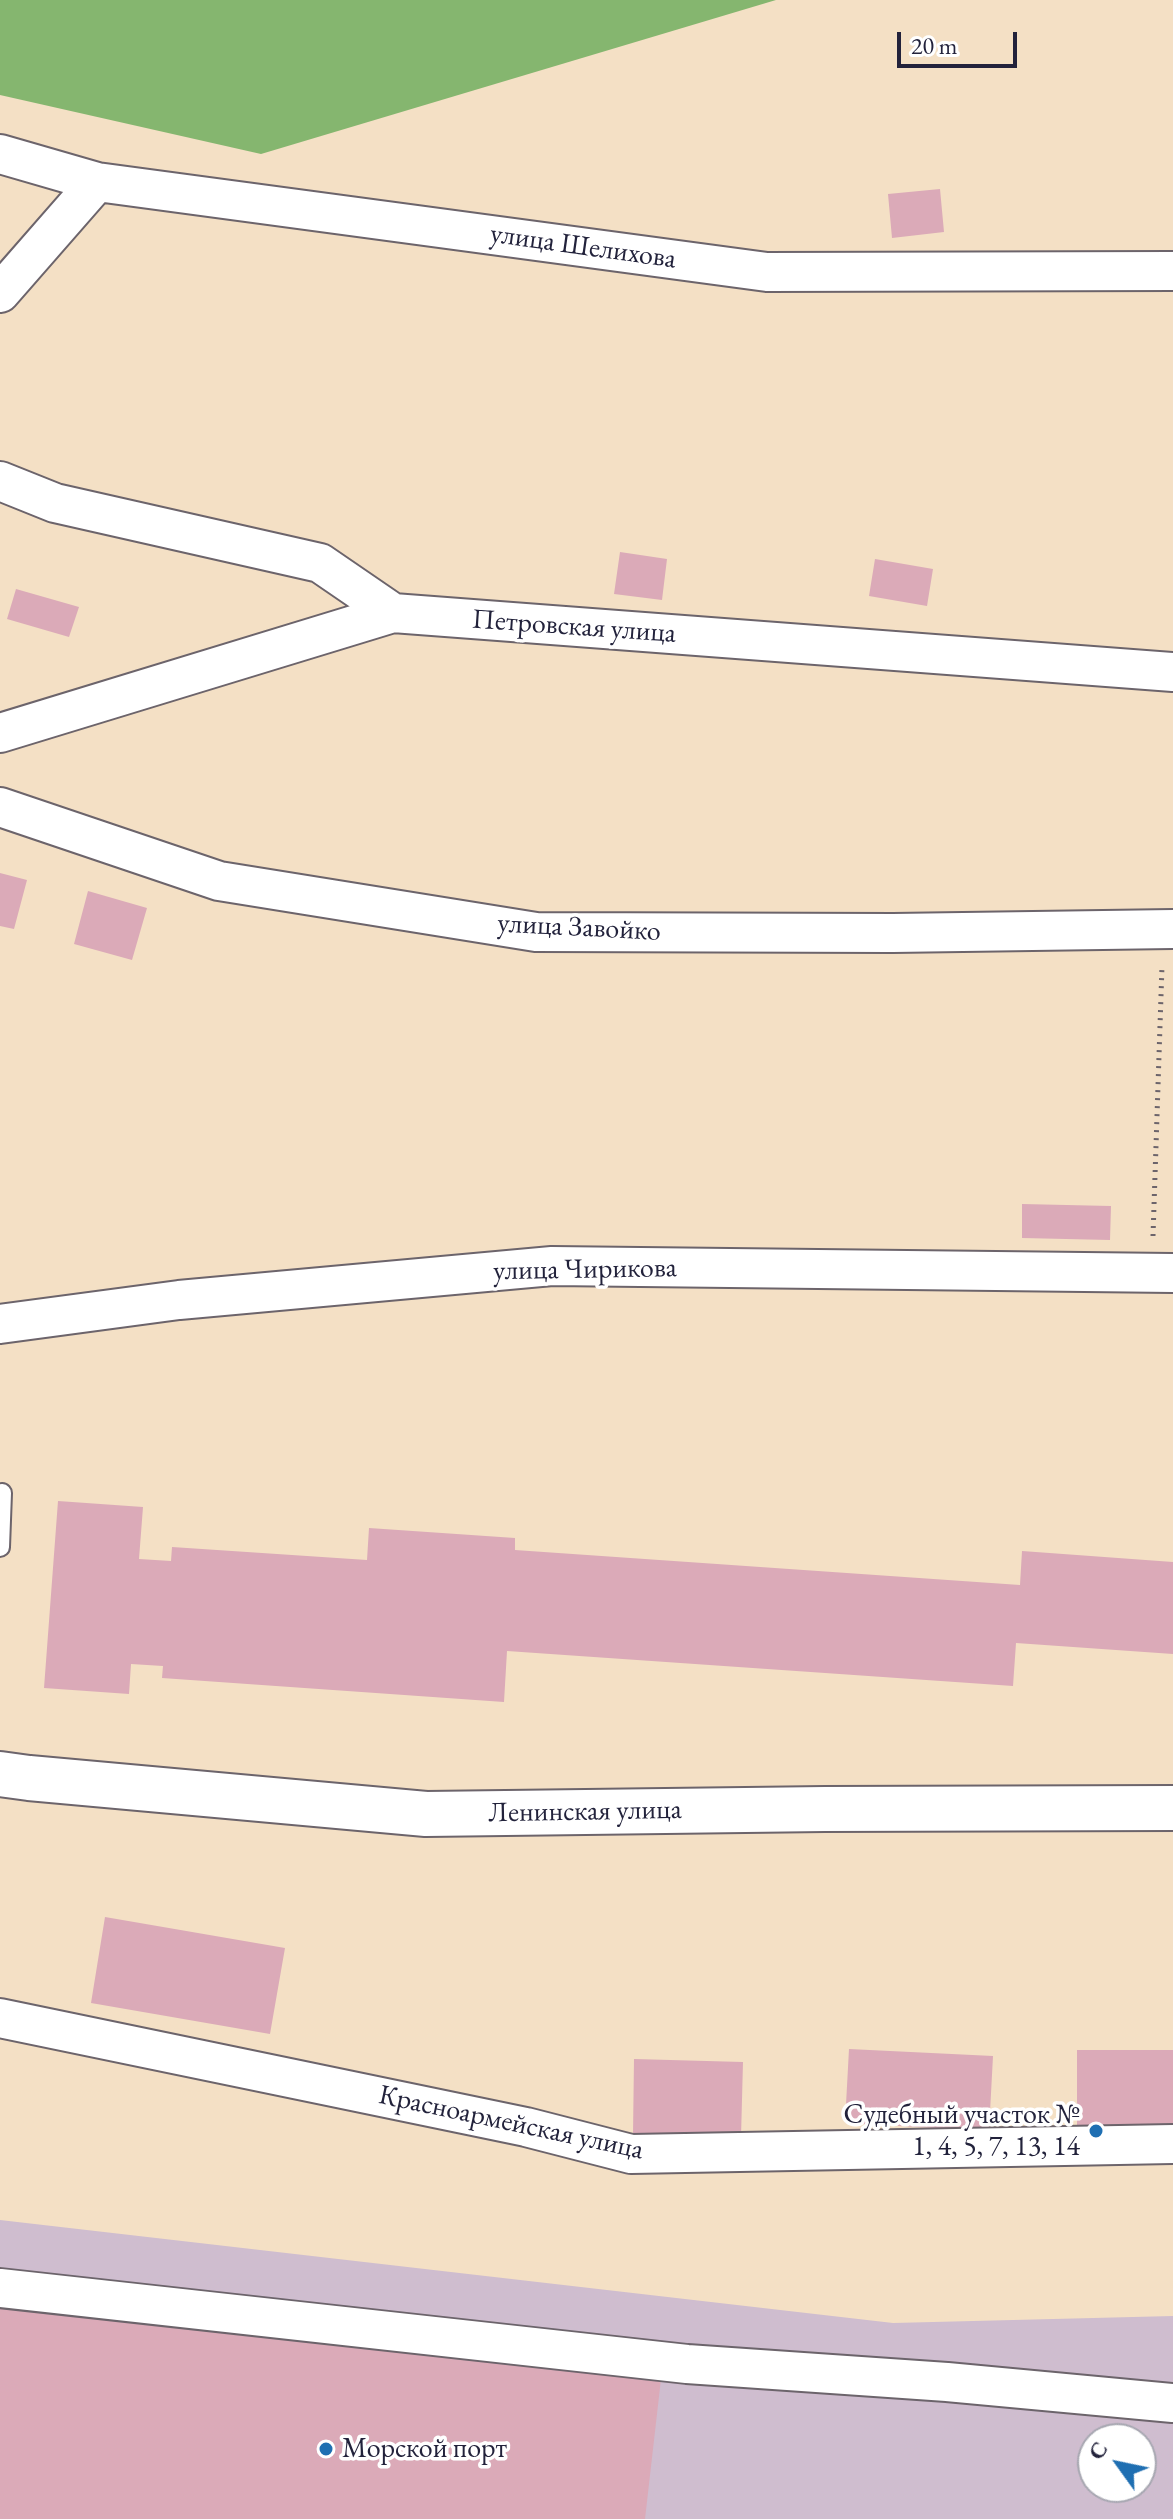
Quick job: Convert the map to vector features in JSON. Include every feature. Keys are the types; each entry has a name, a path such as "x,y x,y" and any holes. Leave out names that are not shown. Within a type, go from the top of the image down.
{"main road":[{"name":"Ленинская улица","path":"0,1774 426,1814 1173,1808"}],"street":[{"name":"улица Шелихова","path":"0,154 97,182 767,272 1173,271"},
{"path":"0,293 97,182"},
{"path":"0,481 55,503 320,563 393,613"},
{"path":"0,733 393,613"},
{"name":"Петровская улица","path":"393,613 1173,672"},
{"name":"улица Завойко","path":"0,807 219,881 536,932 893,933 1168,929"},
{"name":"улица Чирикова","path":"0,1324 179,1300 552,1266 1162,1273"},
{"name":"Красноармейская улица","path":"0,2018 526,2127 631,2154 1173,2144"},
{"path":"0,2288 687,2364 947,2382 1173,2403"}],"lane":[{"path":"0,1547 2,1493"}],"path":[{"path":"1162,1273 1168,929"}],"shaded area":[{"path":"0,2220 893,2323 1173,2316 1173,2519 0,2519"}],"green space":[{"path":"0,0 776,0 261,154 0,95"}],"building":[{"path":"940,189 944,232 892,238 888,194"},
{"path":"620,552 667,559 662,600 614,594"},
{"path":"875,559 933,569 927,606 869,596"},
{"path":"16,589 79,607 69,637 7,619"},
{"path":"0,873 27,880 14,929 0,926"},
{"path":"88,891 147,908 132,960 74,944"},
{"path":"1022,1204 1111,1206 1110,1240 1022,1238"},
{"path":"58,1501 143,1507 139,1559 171,1561 172,1547 367,1560 369,1528 515,1538 515,1550 1020,1585 1022,1551 1173,1562 1173,1654 1016,1643 1013,1686 507,1651 504,1702 162,1678 163,1666 131,1664 129,1694 44,1688"},
{"path":"105,1917 285,1948 270,2034 91,2003"},
{"path":"849,2049 993,2056 989,2131 845,2123"},
{"path":"1077,2050 1173,2050 1173,2132 1077,2132"},
{"path":"634,2059 743,2062 741,2137 633,2134"},
{"name":"Морской порт","path":"0,2302 661,2379 645,2519 0,2519"}],"place":[{"name":"Судебный участок № 1, 4, 5, 7, 13, 14","path":"1096,2131"},
{"name":"Морской порт","path":"326,2449"}]}
